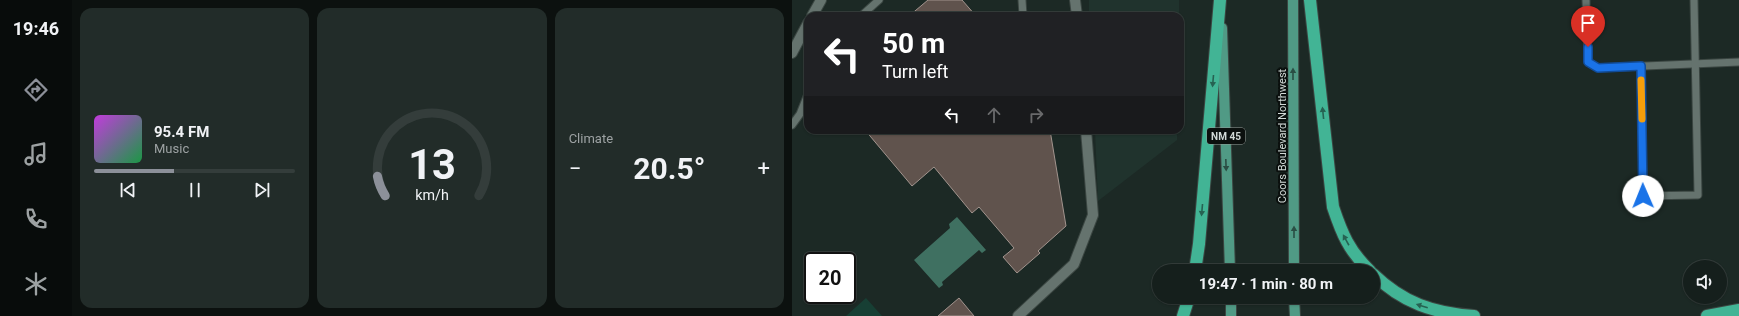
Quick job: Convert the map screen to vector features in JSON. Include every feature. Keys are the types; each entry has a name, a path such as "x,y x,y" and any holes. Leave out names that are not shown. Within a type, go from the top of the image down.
{"highway":[{"path":"1196,264 1221,0"},
{"path":"1310,0 1333,207 1344,239 1362,264"},
{"path":"1380,281 1388,289 1418,306 1452,314 1474,316"},
{"path":"1183,316 1187,304"},
{"path":"1707,316 1739,310"}],"main road":[{"name":"NM 45","path":"1221,0 1230,264"},
{"name":"Coors Boulevard Northwest","path":"1293,0 1294,264"},
{"path":"1231,304 1232,316"},
{"path":"1294,304 1294,316"}],"street":[{"path":"814,12 821,0"},
{"path":"1075,0 1076,12"},
{"path":"794,47 804,31"},
{"path":"1018,316 1074,264 1093,215 1086,134"}],"lane":[{"path":"866,12 879,0"},
{"path":"1022,0 1023,12"},
{"path":"1586,0 1588,62 1598,68 1739,62"},
{"path":"1641,66 1643,196 1698,195 1694,0"},
{"path":"792,125 800,114 804,104"}],"shaded area":[{"path":"1089,0 1179,0 1179,12 1089,12"},
{"path":"1095,134 1177,134 1177,140 1098,201"},
{"path":"957,217 986,250 982,253 979,250 942,282 943,285 939,288 914,260 950,228 949,224"},
{"path":"866,298 882,316 846,316"}],"building":[{"path":"928,0 962,0 972,12 914,12"},
{"path":"868,134 1051,134 1066,226 1038,251 1040,253 1017,273 1003,257 1014,248 979,207 972,213 934,167 912,186"},
{"path":"959,298 974,316 938,316"}],"slow traffic":[{"path":"1641,80 1642,119"}],"route":[{"path":"1588,47 1588,62 1598,68 1641,66 1643,196"}]}
